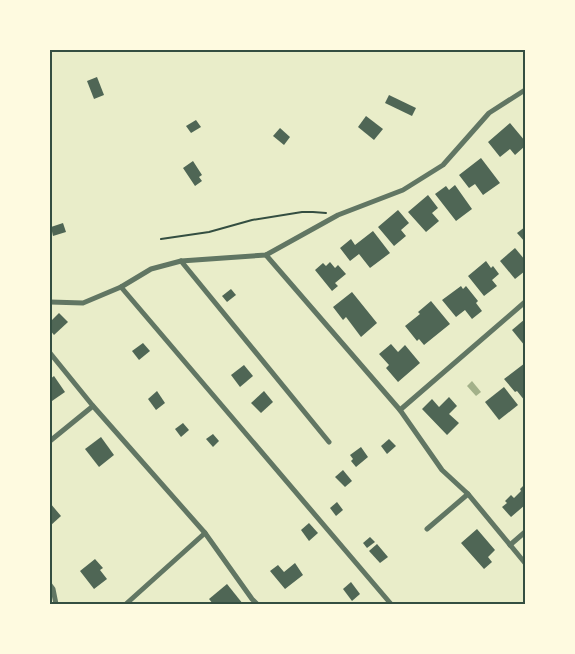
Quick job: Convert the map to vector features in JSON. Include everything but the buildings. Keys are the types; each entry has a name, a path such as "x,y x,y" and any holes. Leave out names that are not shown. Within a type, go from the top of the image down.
{"street":[{"path":"50,302 83,303 120,287 151,269 180,261 266,255 338,215 403,190 443,165 488,112 525,90"},
{"path":"266,255 400,410 442,470 468,494 525,563"},
{"path":"180,261 329,442"},
{"path":"120,287 391,604"},
{"path":"400,410 525,302"},
{"path":"50,353 93,406 205,533 252,599 258,604"},
{"path":"50,441 93,406"},
{"path":"427,529 468,494"},
{"path":"510,545 525,532"},
{"path":"126,604 205,533"},
{"path":"50,585 54,589 56,604"}],"path":[{"path":"161,238 209,232 252,220 302,212 338,215"}],"shaded area":[{"path":"472,381 481,392 476,396 467,386"}]}
